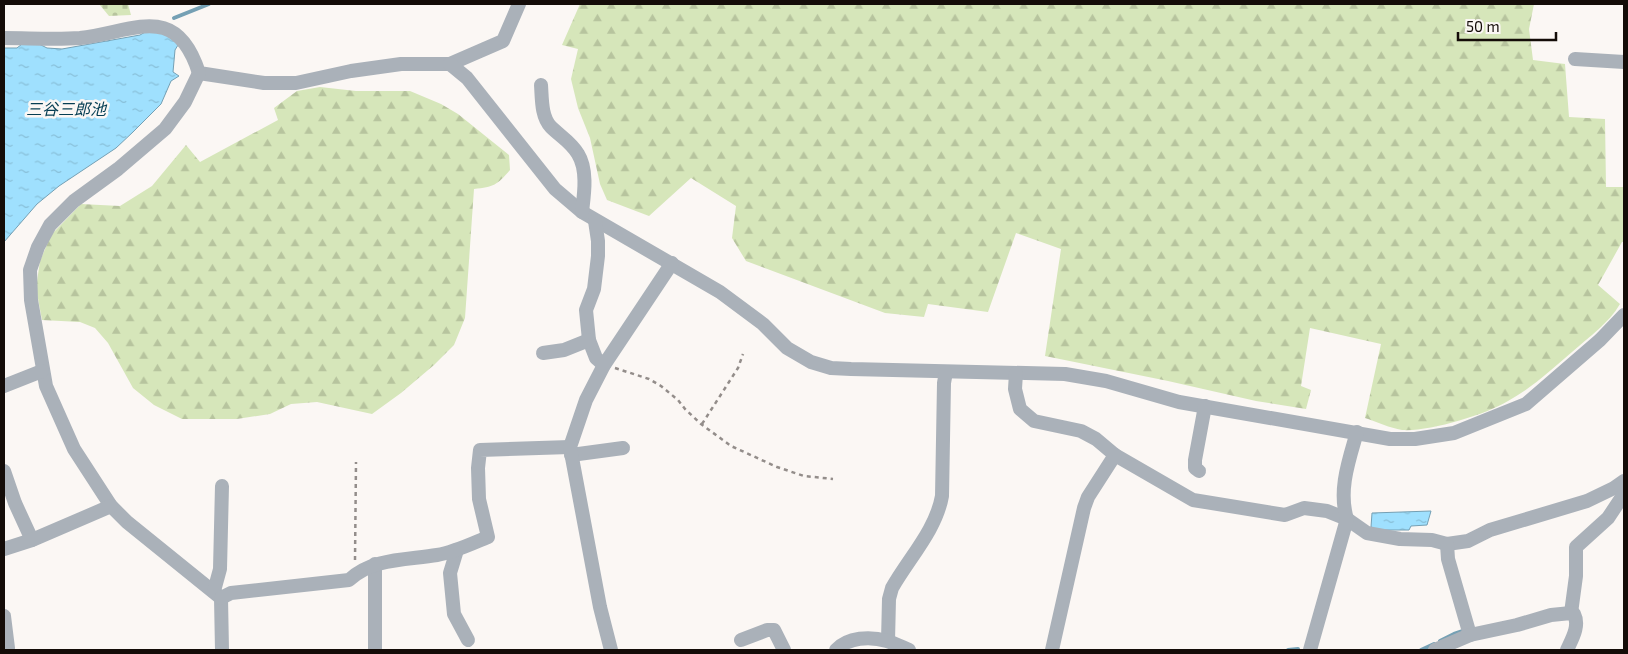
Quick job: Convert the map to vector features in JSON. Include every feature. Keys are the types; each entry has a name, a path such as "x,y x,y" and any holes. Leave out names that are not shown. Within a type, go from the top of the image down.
{"street":[{"path":"199,73 264,83 296,83 351,71 401,64 450,64 503,41 519,4"},
{"path":"4,38 79,38 130,27 158,27 175,33 182,39 189,48 199,73 185,102 165,129 118,169 74,201 50,225 38,247 30,270 31,300 46,386 74,449 111,506 152,542 218,594 349,580 375,564 438,555 457,550 488,537 479,498 478,468 480,450 570,451 623,448"},
{"path":"1575,59 1624,62"},
{"path":"450,64 467,78 555,189 582,212 720,292 763,324 787,348 811,362 831,368 1066,374 1106,381 1179,402 1390,439 1415,439 1454,433 1526,404 1600,340 1624,315"},
{"path":"541,85 543,111 549,126 566,139 579,156 583,170 584,192 582,212"},
{"path":"595,221 598,256 594,289 586,310 589,340 596,358 604,365"},
{"path":"611,650 600,607 570,451 586,400 604,365 672,263"},
{"path":"543,353 564,350 589,340"},
{"path":"4,386 42,371"},
{"path":"836,650 843,643 855,640 897,647 889,599 892,588 934,522 942,496 944,383 946,372"},
{"path":"1016,373 1015,390 1020,409 1034,421 1081,431 1096,439 1115,456 1193,500 1285,515 1304,508 1327,511 1347,519 1367,533 1400,540 1432,540 1446,544 1468,541 1505,525 1587,501 1624,482"},
{"path":"1199,472 1196,468 1195,460 1205,406"},
{"path":"1310,650 1347,519 1343,506 1343,488 1357,432"},
{"path":"1052,650 1084,508 1088,497 1115,456"},
{"path":"4,470 15,503 32,540"},
{"path":"222,486 218,594 222,650"},
{"path":"1567,650 1576,629 1577,620 1572,609 1576,576 1576,547 1608,518 1624,494"},
{"path":"4,549 32,540 111,506"},
{"path":"1446,544 1448,559 1468,631"},
{"path":"457,550 450,573 454,614 468,640"},
{"path":"375,564 375,650"},
{"path":"1435,650 1468,631 1551,615 1572,609"},
{"path":"4,616 7,650"},
{"path":"742,640 767,630 774,630 784,650"}],"path":[{"path":"702,424 738,368 743,354"},
{"path":"604,365 649,379 678,400 702,424 731,446 776,467 804,476 833,479"},
{"path":"356,462 354,537 356,574"}],"green space":[{"path":"99,4 128,4 131,15 109,16"},
{"path":"580,4 1534,4 1529,29 1533,60 1565,64 1569,117 1605,119 1606,187 1624,187 1624,242 1622,242 1598,285 1620,304 1598,329 1517,396 1485,412 1456,422 1413,430 1397,429 1365,418 1381,344 1310,328 1301,386 1311,390 1306,409 1256,401 1045,356 1061,249 1016,233 988,312 928,304 924,317 885,313 746,261 732,238 736,206 691,178 649,216 607,200 600,184 590,138 578,108 571,79 578,49 562,45"},
{"path":"320,87 356,91 410,91 441,104 458,114 509,155 510,170 502,179 491,186 474,189 465,318 454,345 401,393 372,414 317,402 291,404 270,414 237,419 182,419 154,405 133,388 108,343 95,328 80,322 42,320 36,288 40,261 51,235 81,204 120,206 152,186 186,145 200,162 278,120 274,108 297,91"}],"water":[{"name":"三谷三郎池","path":"154,27 164,31 178,45 175,50 173,72 179,76 171,81 161,104 116,148 59,186 37,204 4,242 4,48 17,48 22,44 39,44 47,48 62,49 140,35"},
{"path":"1431,511 1427,525 1411,526 1409,530 1376,530 1371,527 1372,513"}],"waterway":[{"path":"174,18 209,4"},
{"path":"1440,641 1463,631"},
{"path":"1421,650 1434,644"},
{"path":"1288,650 1298,649"}]}
